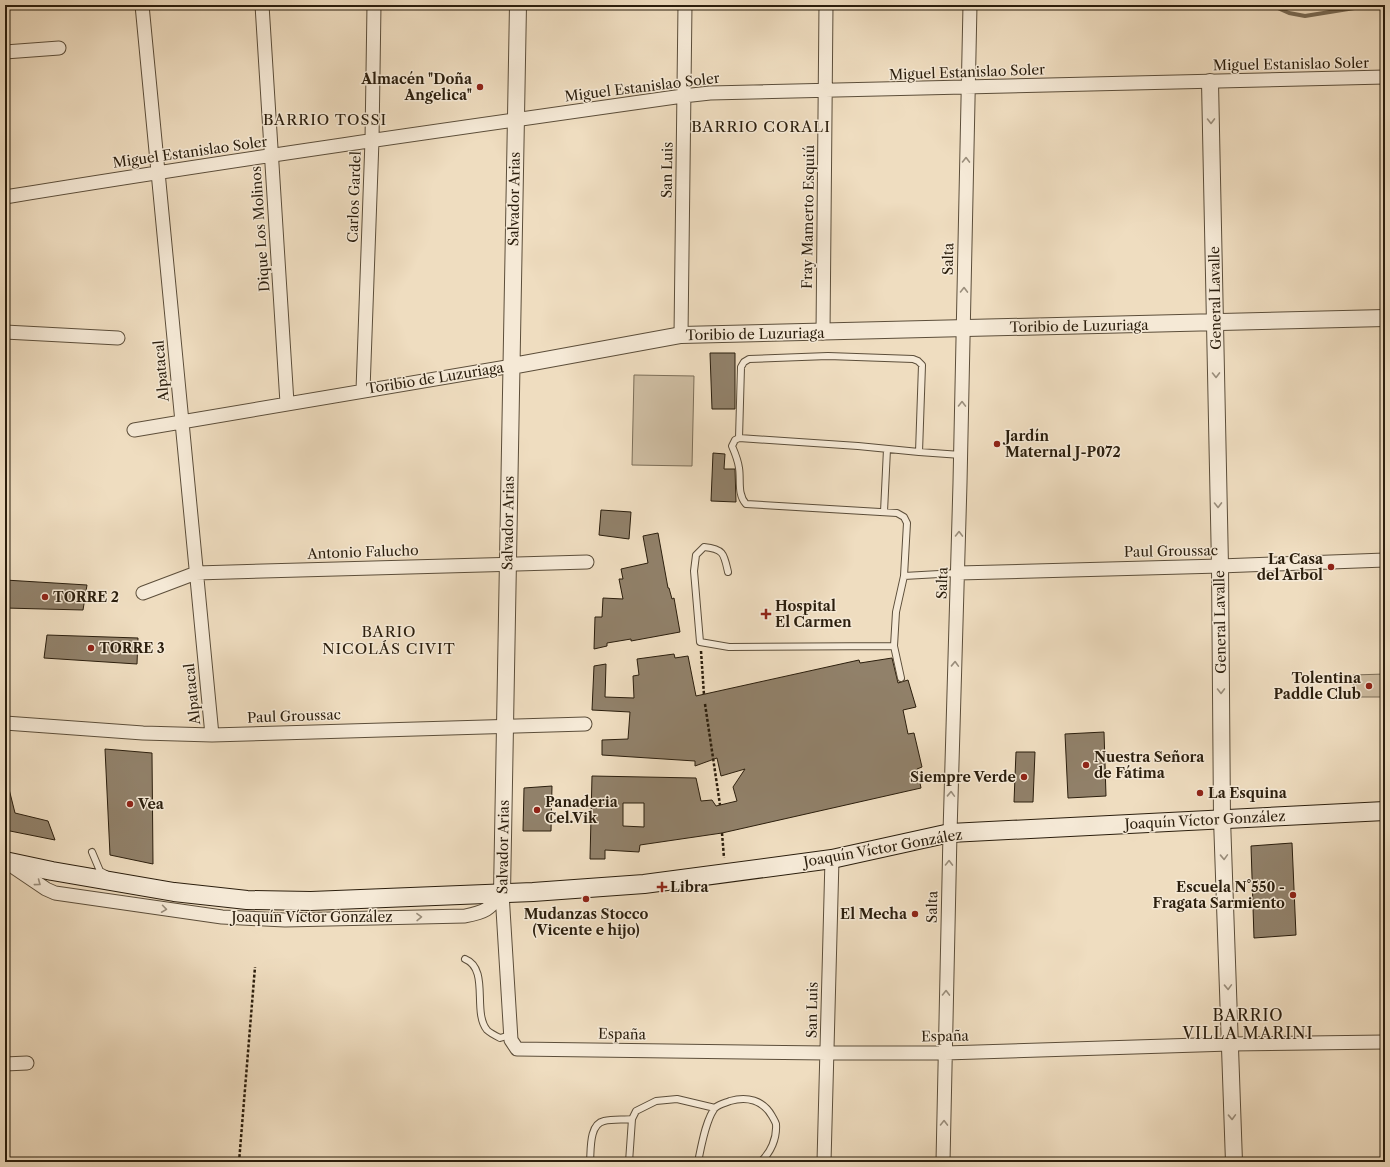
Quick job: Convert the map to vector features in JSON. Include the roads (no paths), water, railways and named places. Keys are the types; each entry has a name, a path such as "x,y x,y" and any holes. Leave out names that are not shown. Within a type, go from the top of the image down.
{"main road":[{"name":"Joaquín Víctor González","path":"5,861 130,885 202,895 265,901 311,901 569,890 644,884 832,859 950,833 1222,818 1385,811"}],"street":[{"name":"Alpatacal","path":"142,5 212,735"},
{"name":"Dique Los Molinos","path":"262,5 288,403"},
{"name":"Carlos Gardel","path":"363,390 372,140 374,5"},
{"name":"Salvador Arias","path":"511,1038 502,893 518,5"},
{"name":"San Luis","path":"681,335 685,5"},
{"name":"Fray Mamerto Esquiú","path":"823,332 826,5"},
{"name":"Salta","path":"943,1162 950,833 961,456 970,5"},
{"path":"5,52 59,48"},
{"name":"Miguel Estanislao Soler","path":"5,197 158,172 372,140 710,93 825,92 1385,77"},
{"name":"General Lavalle","path":"1210,82 1220,566 1222,818 1234,1162"},
{"name":"Toribio de Luzuriaga","path":"134,430 363,390 512,366 681,335 1385,318"},
{"path":"5,332 118,338"},
{"name":"Paul Groussac","path":"958,573 1385,560"},
{"name":"Antonio Falucho","path":"143,593 196,573 587,562"},
{"name":"Paul Groussac","path":"5,723 143,733 212,735 585,724"},
{"name":"San Luis","path":"824,1162 832,859"},
{"name":"Joaquín Víctor González","path":"5,861 54,893 222,917 284,920 465,916 484,911 492,906 502,893"},
{"name":"España","path":"511,1038 517,1049 827,1053 945,1053 1230,1044 1385,1042"},
{"path":"5,1064 27,1063"}],"lane":[{"path":"739,438 741,367 744,362 749,359 828,356 913,359 918,361 922,366 919,452"},
{"path":"901,678 894,646 896,612 904,576 907,523 904,517 897,513 746,504 740,495 739,466 732,446 735,440 739,438 961,456"},
{"path":"884,512 887,449"},
{"path":"728,572 724,554 716,548 704,546 696,555 694,571 700,642 729,647 894,646"},
{"path":"904,576 958,573"},
{"path":"92,852 100,871 130,885"},
{"path":"465,959 473,964 478,977 482,1019 487,1030 500,1038 511,1038"},
{"path":"629,1162 632,1119 636,1111 656,1101 677,1099 715,1108"},
{"path":"698,1162 705,1129 715,1108 719,1105 738,1099 757,1101 768,1109 776,1123 773,1144 765,1158 760,1162"},
{"path":"590,1162 593,1133 596,1125 603,1121 632,1119"}],"waterway":[{"path":"1271,5 1289,13 1305,16 1373,5"}],"place":[{"name":"Almacén \"Doña Angelica\"","path":"480,87"},
{"name":"Jardín Maternal J-P072","path":"997,444"},
{"name":"La Casa del Arbol","path":"1331,567"},
{"name":"TORRE 2","path":"45,597"},
{"name":"Hospital El Carmen","path":"766,614"},
{"name":"TORRE 3","path":"91,648"},
{"name":"Tolentina Paddle Club","path":"1369,686"},
{"name":"Nuestra Señora de Fátima","path":"1086,765"},
{"name":"Siempre Verde","path":"1024,777"},
{"name":"La Esquina","path":"1200,793"},
{"name":"Vea","path":"130,804"},
{"name":"Panaderia Cel.Vik","path":"537,810"},
{"name":"Libra","path":"662,887"},
{"name":"Escuela N°550 - Fragata Sarmiento","path":"1293,895"},
{"name":"Mudanzas Stocco (Vicente e hijo)","path":"586,899"},
{"name":"El Mecha","path":"915,914"}],"district":[{"name":"BARRIO TOSSI","path":"325,120"},
{"name":"BARRIO CORALI","path":"761,127"},
{"name":"BARIO NICOLÁS CIVIT","path":"389,640"},
{"name":"BARRIO VILLA MARINI","path":"1248,1024"}]}
